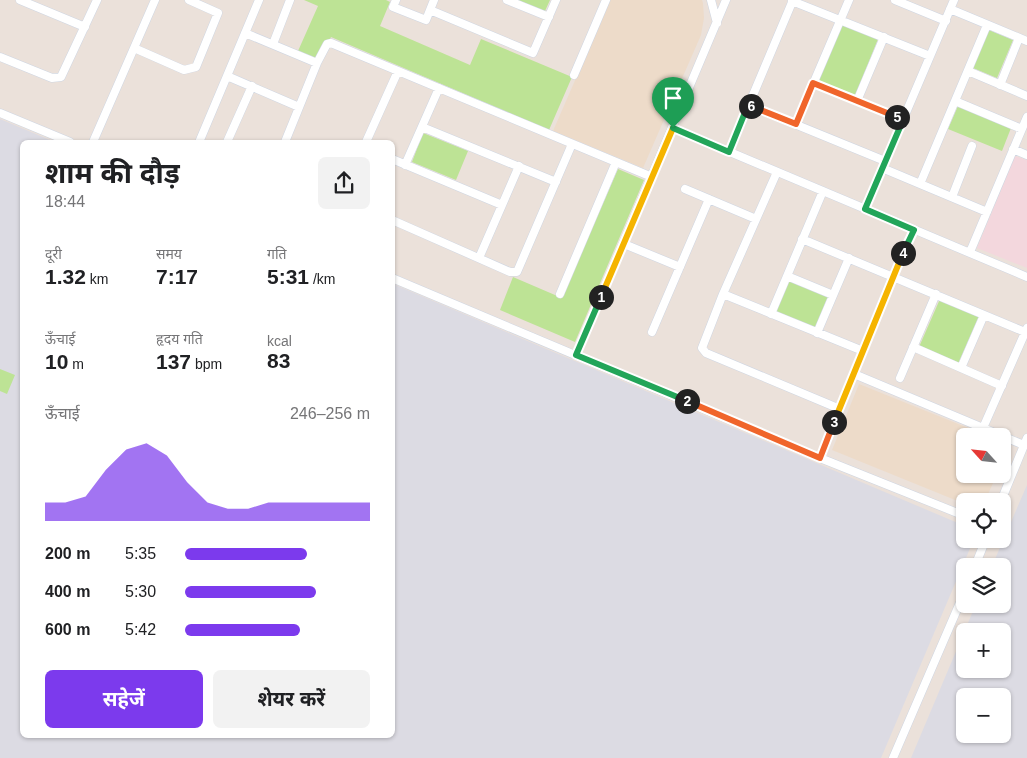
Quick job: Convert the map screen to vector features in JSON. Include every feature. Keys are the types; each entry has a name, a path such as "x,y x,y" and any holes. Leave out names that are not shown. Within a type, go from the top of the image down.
{"street":[{"path":"20,0 85,27"},
{"path":"0,57 57,79 61,77 97,0"},
{"path":"94,140 155,0"},
{"path":"134,48 184,70 196,67 218,13 189,0"},
{"path":"200,140 260,0"},
{"path":"273,44 290,0"},
{"path":"396,0 393,7 426,20 434,0"},
{"path":"507,0 549,17"},
{"path":"430,10 533,53 556,0"},
{"path":"574,75 606,0"},
{"path":"711,0 717,23"},
{"path":"576,355 726,0"},
{"path":"729,152 792,0 930,56"},
{"path":"796,124 848,0"},
{"path":"896,0 946,21"},
{"path":"865,209 954,0"},
{"path":"950,9 1027,42"},
{"path":"920,184 987,25"},
{"path":"246,33 317,63"},
{"path":"857,101 884,38"},
{"path":"1000,85 1019,38"},
{"path":"286,140 317,63 327,44 331,43 652,177"},
{"path":"367,140 398,71"},
{"path":"968,71 1027,96"},
{"path":"227,76 300,107"},
{"path":"813,83 903,120"},
{"path":"228,140 252,86"},
{"path":"405,165 439,88"},
{"path":"955,101 1022,129"},
{"path":"748,105 796,124 884,164 920,184 987,212"},
{"path":"0,113 65,140"},
{"path":"970,252 1027,117"},
{"path":"422,127 556,182"},
{"path":"673,128 1027,277"},
{"path":"395,221 510,272 517,272 572,144"},
{"path":"952,197 972,146"},
{"path":"1013,150 1027,155"},
{"path":"395,160 502,205"},
{"path":"560,294 616,162"},
{"path":"479,258 519,166"},
{"path":"777,172 702,343 703,351 840,409"},
{"path":"685,189 756,219"},
{"path":"771,314 823,191"},
{"path":"652,332 709,199"},
{"path":"820,458 893,276 914,230"},
{"path":"802,239 984,315 1026,330 983,428 854,374"},
{"path":"624,244 680,267"},
{"path":"817,333 848,258"},
{"path":"787,276 833,295"},
{"path":"395,279 820,458 956,512"},
{"path":"723,294 863,351"},
{"path":"900,378 936,294"},
{"path":"960,368 984,315"},
{"path":"913,347 1002,386"},
{"path":"1004,493 1025,441 1011,438"},
{"path":"893,758 956,612"}],"shaded area":[{"path":"610,0 702,0 703,3 704,18 701,35 643,168 553,131"},
{"path":"0,119 50,140 20,140 20,738 395,738 395,285 956,522 956,548 970,548 966,558 956,558 956,581 881,758 0,758"},
{"path":"1015,156 1027,160 1027,268 977,248"},
{"path":"859,384 968,428 956,428 956,483 993,483 989,493 956,493 956,500 832,450"},
{"path":"1027,485 1027,758 911,758 956,651 956,678 1011,678 1011,623 968,623 972,613 1011,613 1011,558 995,558 1000,548 1011,548 1011,522"}],"green space":[{"path":"304,0 386,0 390,2 380,26 470,65 481,39 572,77 549,130 331,37 320,61 298,51 318,6"},
{"path":"517,0 550,0 545,11"},
{"path":"841,24 878,39 855,96 818,81"},
{"path":"989,30 1013,40 997,78 973,68"},
{"path":"958,106 1011,128 1002,151 948,129"},
{"path":"423,133 468,151 456,180 412,162"},
{"path":"618,169 644,180 575,342 500,310 513,277 562,298"},
{"path":"788,280 828,296 815,329 775,313"},
{"path":"940,299 979,316 958,364 919,347"},
{"path":"0,369 15,375 7,394 0,391"}],"route":[{"path":"813,83 903,120 865,209 914,230 893,276 820,458 576,355 673,128 729,152 748,105 796,124 813,83"}]}
